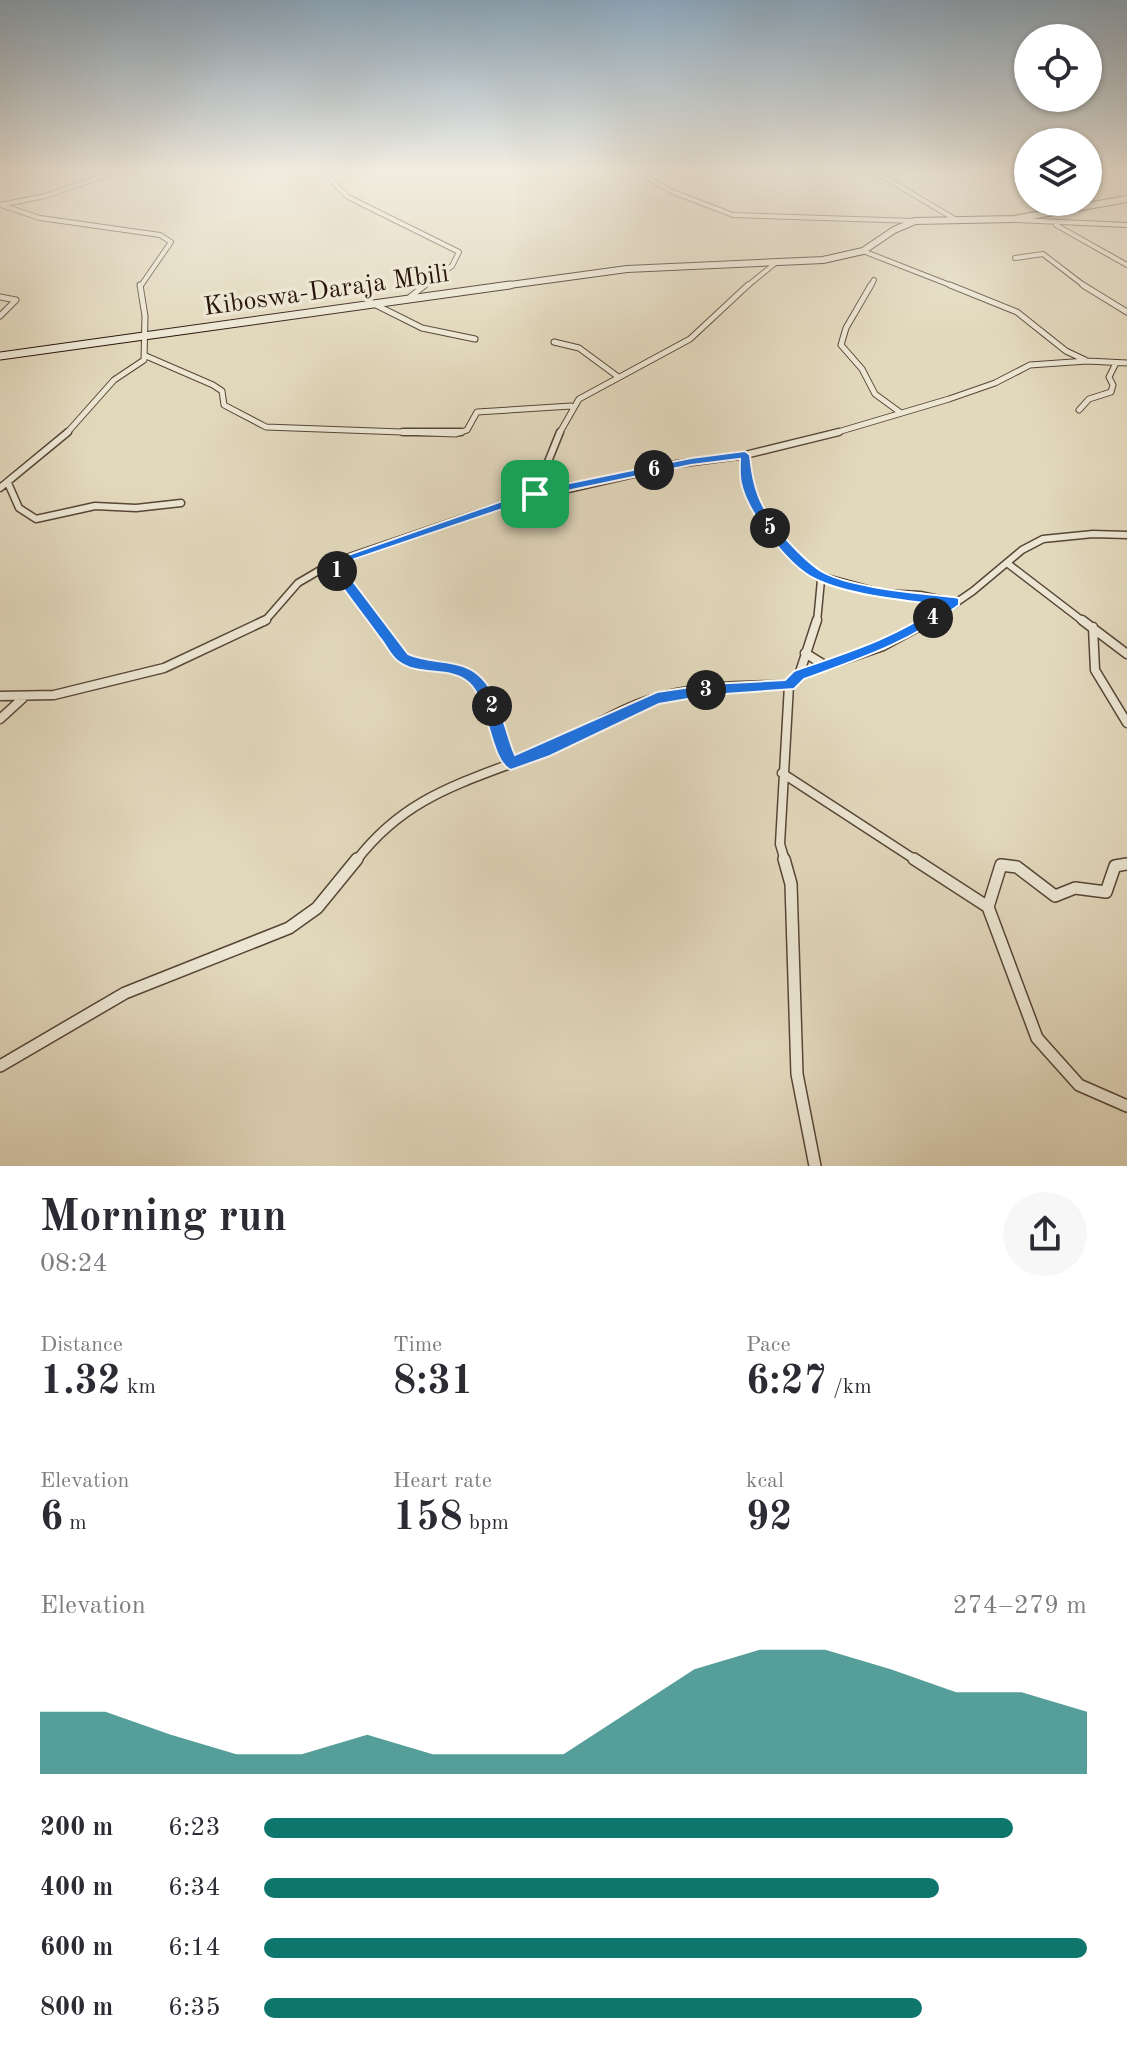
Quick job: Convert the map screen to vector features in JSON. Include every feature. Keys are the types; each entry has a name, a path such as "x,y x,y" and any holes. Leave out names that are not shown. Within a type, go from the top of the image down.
{"main road":[{"name":"Kiboswa-Daraja Mbili","path":"0,356 627,269 823,260 863,251 905,225"}],"street":[{"path":"0,488 66,434 114,380 141,364 146,356 140,285 170,239 96,225"},
{"path":"409,298 425,283 452,268 459,252 410,225"},
{"path":"1057,225 1127,265"},
{"path":"863,251 1017,312 1066,351 1087,361"},
{"path":"1015,258 1043,254 1089,290 1127,312"},
{"path":"146,356 213,385 222,391 224,405 230,410 266,427 456,434 467,430 477,412 571,406 617,376 690,339 736,295 778,261"},
{"path":"874,280 866,300 849,323 841,345 862,369 875,394 901,413"},
{"path":"0,297 16,300 0,316"},
{"path":"371,303 422,328 475,339"},
{"path":"554,342 579,348 617,376"},
{"path":"0,696 23,698 115,683 164,668 213,649 262,624 298,583 332,563 535,494 691,461 745,455 843,431 995,383 1030,365 1087,361 1127,363"},
{"path":"1079,410 1089,399 1111,392 1110,376 1116,363"},
{"path":"535,494 551,463 571,406"},
{"path":"745,455 747,485 762,516 790,552 819,576 882,593 954,602"},
{"path":"8,483 19,508 36,519 95,506 136,508 181,503"},
{"path":"815,1166 797,1074 791,884 780,844 789,685 799,675 883,646 924,624 973,591 1022,550 1056,536 1127,535"},
{"path":"332,563 403,658 417,664 461,671 475,679 494,710 500,737 511,763"},
{"path":"1007,563 1127,654"},
{"path":"799,675 822,595 819,576"},
{"path":"1093,627 1095,670 1127,723"},
{"path":"805,653 826,666"},
{"path":"0,1066 60,1026 112,998 270,936 304,918 330,895 371,841 407,809 454,783 545,751 657,698 711,690 789,685"},
{"path":"0,719 23,698"},
{"path":"782,773 988,907"},
{"path":"1127,864 1115,866 1106,892 1075,888 1055,896 1043,891 1012,864 1001,865 988,907 1030,1027 1037,1038 1079,1085 1127,1106"}],"route":[{"path":"745,455 747,485 762,516 790,552 819,576 882,593 920,595 954,602 924,624 883,646 799,675 789,685 711,690 657,698 545,751 511,763 503,747 494,710 475,679 461,671 417,664 403,658 332,563 535,494 691,461 745,455"}]}
